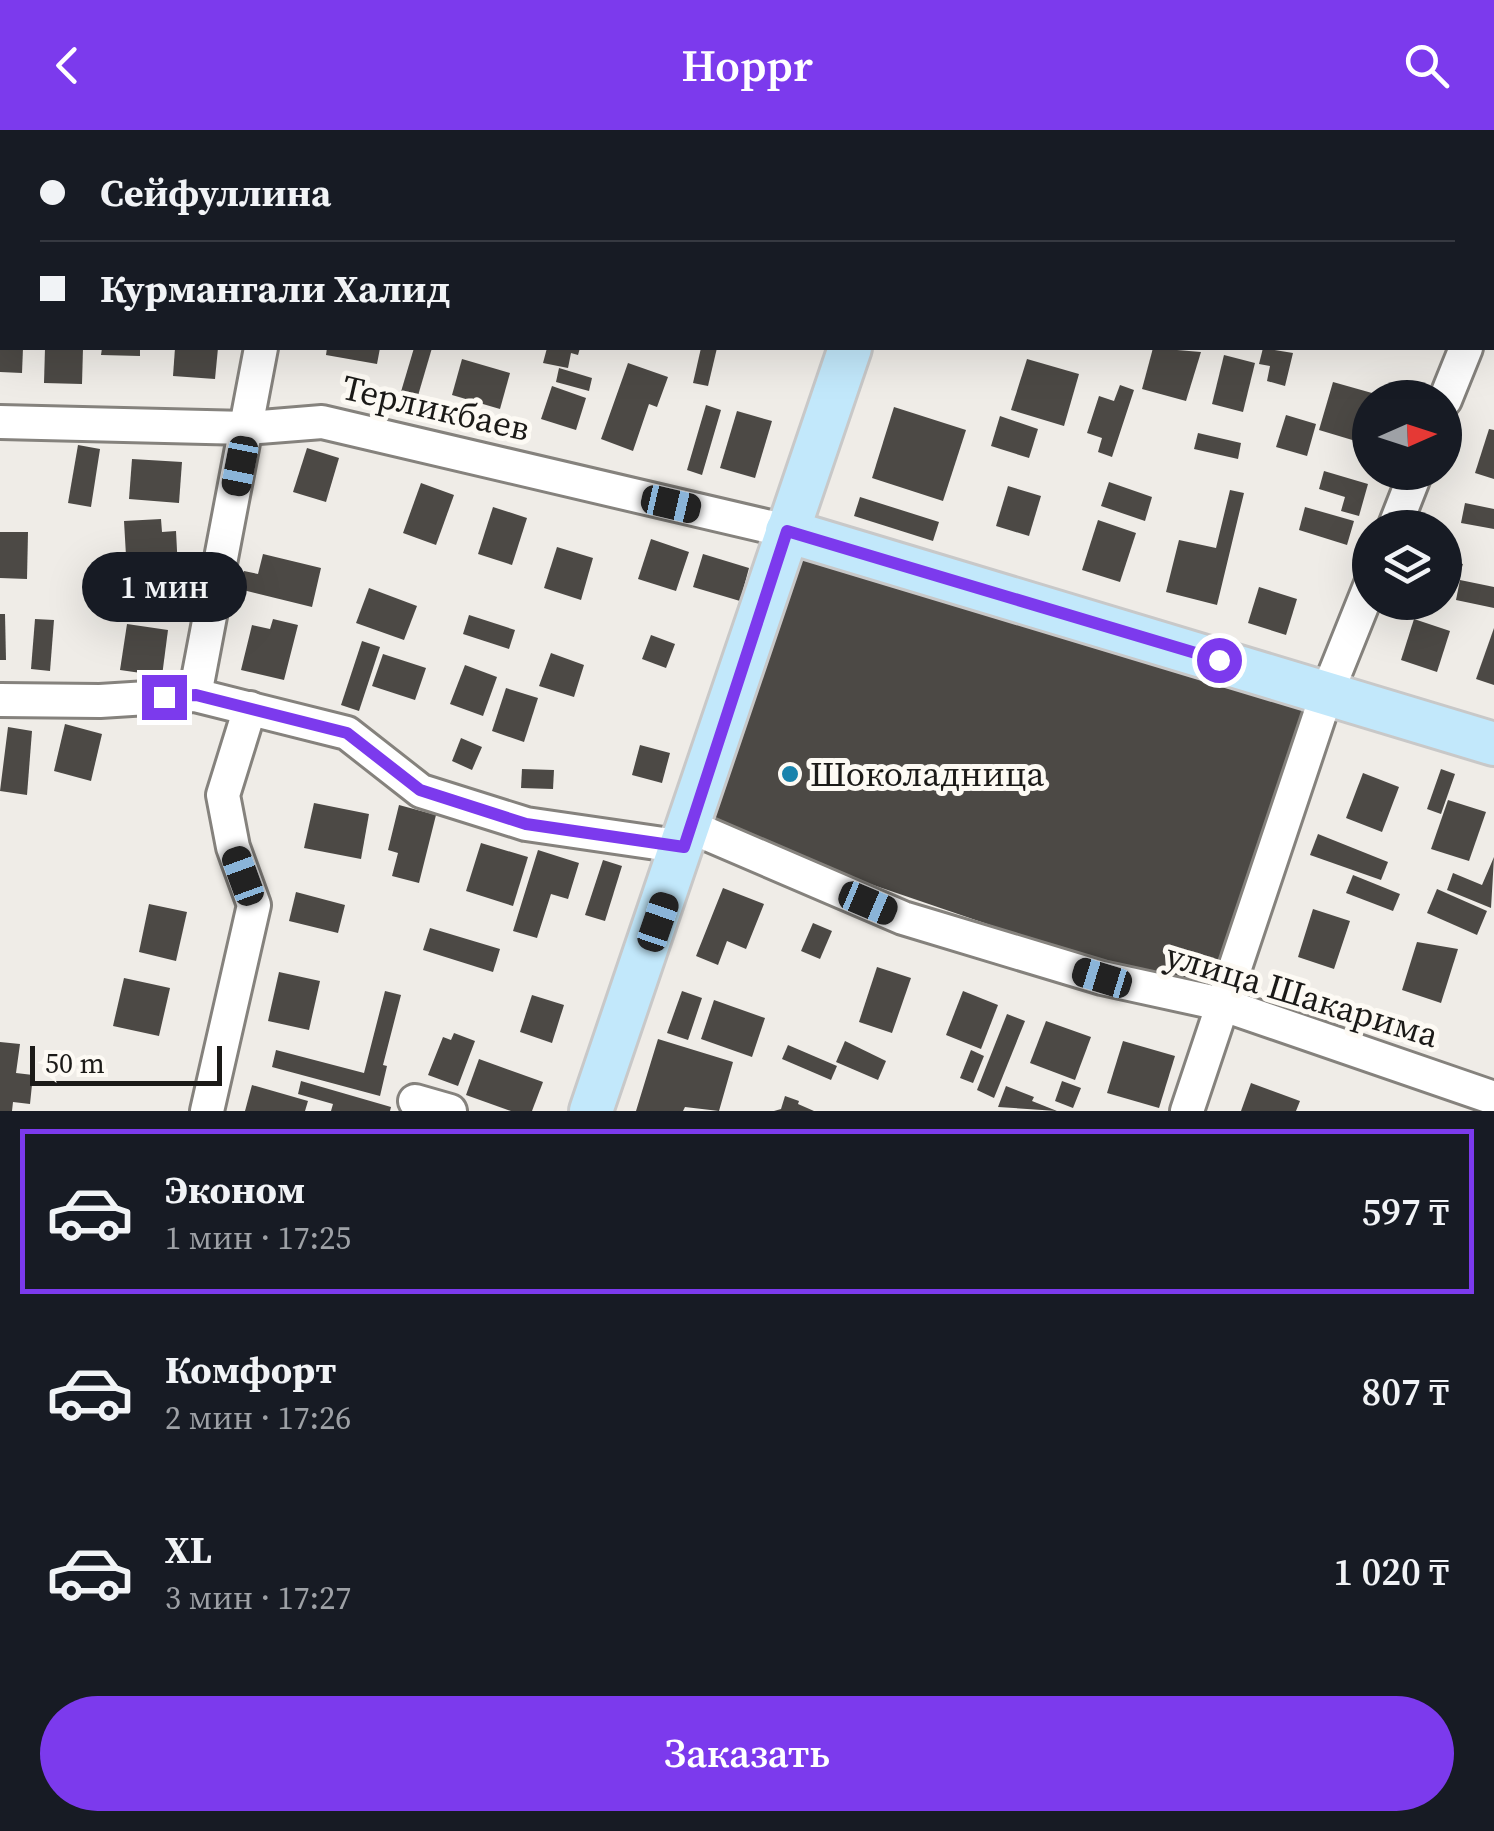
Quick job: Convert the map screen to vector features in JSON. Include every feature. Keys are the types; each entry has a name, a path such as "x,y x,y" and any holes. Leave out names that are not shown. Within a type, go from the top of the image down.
{"main road":[{"path":"592,1111 688,837 849,350"},
{"path":"787,531 1494,744"}],"street":[{"path":"196,695 261,350"},
{"path":"1453,380 1465,350"},
{"name":"Терликбаев","path":"0,422 247,428 322,422 787,531"},
{"path":"1187,1111 1327,692 1356,620"},
{"name":"улица Шакарима","path":"0,700 196,695 347,733 420,790 473,808 526,824 688,837 902,918 1102,978 1221,1004 1494,1098"},
{"path":"207,1111 254,905 233,847 224,796 250,708"},
{"path":"414,1101 450,1111"}],"building":[{"path":"0,350 23,350 22,373 0,372"},
{"path":"45,350 83,350 82,384 44,383"},
{"path":"102,350 140,350 140,356 101,355"},
{"path":"175,350 218,350 215,379 173,376"},
{"path":"327,350 380,350 377,364 326,355"},
{"path":"413,350 431,350 417,399 400,395"},
{"path":"546,350 579,350 578,355 571,353 568,368 543,363"},
{"path":"701,350 717,350 708,386 693,383"},
{"path":"1152,350 1201,352 1186,401 1142,389"},
{"path":"1262,350 1293,353 1285,386 1267,381 1270,366 1259,364"},
{"path":"1224,355 1255,363 1243,412 1212,404"},
{"path":"462,359 510,373 500,409 452,395"},
{"path":"1027,359 1079,374 1064,426 1011,410"},
{"path":"628,363 668,377 657,407 649,404 633,451 601,439"},
{"path":"559,368 592,378 589,391 556,382"},
{"path":"1333,382 1352,387 1352,440 1319,430"},
{"path":"1120,385 1134,390 1112,457 1098,452 1102,438 1087,433 1099,396 1114,401"},
{"path":"552,386 586,398 576,430 541,419"},
{"path":"706,405 721,410 702,475 687,470"},
{"path":"894,407 966,430 943,501 872,478"},
{"path":"737,411 772,421 755,478 720,468"},
{"path":"1286,415 1316,424 1307,456 1276,447"},
{"path":"1000,416 1038,429 1029,458 991,446"},
{"path":"1489,429 1494,430 1494,479 1475,473"},
{"path":"1198,433 1241,443 1238,459 1194,449"},
{"path":"78,445 100,449 91,507 68,503"},
{"path":"307,448 339,458 326,502 293,492"},
{"path":"132,459 182,462 179,503 129,499"},
{"path":"1324,471 1352,479 1352,490 1366,490 1361,510 1352,510 1352,514 1341,511 1345,497 1319,489"},
{"path":"1109,482 1152,497 1145,521 1101,506"},
{"path":"421,483 454,495 436,545 403,533"},
{"path":"1008,486 1041,496 1029,536 996,526"},
{"path":"1230,490 1244,493 1217,605 1166,592 1179,540 1216,548"},
{"path":"860,497 939,522 933,541 854,516"},
{"path":"1465,503 1494,509 1494,529 1462,523"},
{"path":"493,507 527,518 512,565 478,554"},
{"path":"1305,507 1352,520 1347,545 1299,530"},
{"path":"798,512 1327,693 1221,1004 692,823"},
{"path":"161,519 162,532 176,531 178,570 127,573 124,521"},
{"path":"1098,520 1136,533 1120,582 1082,570"},
{"path":"0,532 28,532 27,579 0,578"},
{"path":"651,539 689,552 676,591 638,579"},
{"path":"557,547 593,558 581,600 544,588"},
{"path":"263,554 321,568 312,607 239,589 244,571 258,574"},
{"path":"703,554 749,568 740,601 693,587"},
{"path":"127,579 198,585 196,604 125,599"},
{"path":"1462,580 1494,587 1494,608 1462,601"},
{"path":"1259,587 1297,599 1286,635 1248,623"},
{"path":"369,588 417,606 404,640 356,623"},
{"path":"0,614 5,614 6,660 0,660"},
{"path":"469,615 515,630 509,649 463,634"},
{"path":"35,619 54,620 50,671 31,669"},
{"path":"273,619 298,625 284,680 241,670 252,625 270,629"},
{"path":"1414,620 1450,631 1437,672 1401,660"},
{"path":"127,624 168,630 162,676 120,670"},
{"path":"1494,628 1494,685 1476,679"},
{"path":"651,635 675,644 666,668 642,659"},
{"path":"362,641 380,647 359,711 341,705"},
{"path":"551,653 584,665 574,697 539,686"},
{"path":"383,654 426,668 415,700 372,686"},
{"path":"465,665 497,677 483,716 450,704"},
{"path":"506,688 538,698 524,742 492,731"},
{"path":"65,724 102,734 91,781 54,771"},
{"path":"8,727 32,731 27,795 0,791"},
{"path":"461,738 482,747 472,770 452,761"},
{"path":"640,745 670,753 662,783 632,775"},
{"path":"522,769 554,770 553,789 521,788"},
{"path":"1441,769 1455,774 1441,814 1427,809"},
{"path":"1363,773 1399,787 1382,832 1346,818"},
{"path":"1448,800 1486,812 1469,861 1431,849"},
{"path":"314,803 369,814 361,859 304,848"},
{"path":"399,805 436,815 419,883 392,876 398,853 388,850"},
{"path":"1318,834 1388,862 1381,880 1310,855"},
{"path":"481,843 528,857 513,906 466,891"},
{"path":"538,850 579,863 568,899 551,894 537,938 513,931"},
{"path":"1494,857 1491,908 1447,890 1453,873 1482,885"},
{"path":"603,860 622,866 605,921 585,915"},
{"path":"1353,875 1400,894 1393,911 1346,893"},
{"path":"723,888 764,904 746,949 727,941 718,965 696,956"},
{"path":"1437,889 1487,911 1477,935 1427,913"},
{"path":"296,892 345,905 338,933 289,921"},
{"path":"149,904 187,912 176,961 139,952"},
{"path":"1313,909 1350,921 1334,969 1298,957"},
{"path":"813,923 832,931 820,959 801,951"},
{"path":"430,928 500,949 493,972 423,950"},
{"path":"1417,942 1458,949 1441,1003 1402,990"},
{"path":"877,967 911,978 892,1033 859,1022"},
{"path":"279,972 320,981 309,1030 268,1021"},
{"path":"124,978 170,988 159,1036 113,1026"},
{"path":"385,991 401,995 383,1065 387,1066 380,1096 272,1067 276,1050 364,1073"},
{"path":"682,991 702,998 688,1040 667,1033"},
{"path":"963,991 998,1005 981,1049 946,1035"},
{"path":"532,995 564,1005 552,1043 520,1032"},
{"path":"714,1000 765,1018 752,1057 701,1039"},
{"path":"1007,1014 1025,1021 994,1098 977,1090"},
{"path":"1046,1021 1091,1037 1075,1080 1030,1063"},
{"path":"454,1033 475,1041 458,1086 428,1075 443,1037 451,1040"},
{"path":"658,1039 733,1062 719,1111 685,1107 683,1111 636,1111"},
{"path":"845,1041 886,1061 878,1080 836,1062"},
{"path":"1123,1041 1175,1056 1159,1108 1107,1093"},
{"path":"0,1042 20,1044 16,1073 33,1075 30,1104 13,1102 12,1111 0,1111"},
{"path":"788,1045 837,1066 831,1080 782,1059"},
{"path":"971,1050 984,1056 973,1083 960,1078"},
{"path":"479,1059 543,1082 532,1111 511,1111 466,1095"},
{"path":"301,1081 391,1107 390,1111 331,1111 333,1104 298,1094"},
{"path":"1062,1081 1081,1088 1073,1108 1055,1101"},
{"path":"1251,1083 1300,1101 1296,1111 1241,1111"},
{"path":"252,1085 308,1101 305,1111 245,1111"},
{"path":"1006,1086 1034,1097 1032,1101 1057,1111 998,1107"},
{"path":"785,1096 814,1111 774,1111 781,1109"}],"place":[{"name":"Шоколадница","path":"790,774"}],"route":[{"path":"164,697 196,695 347,733 420,790 526,824 684,847 787,531 1219,660"}]}
